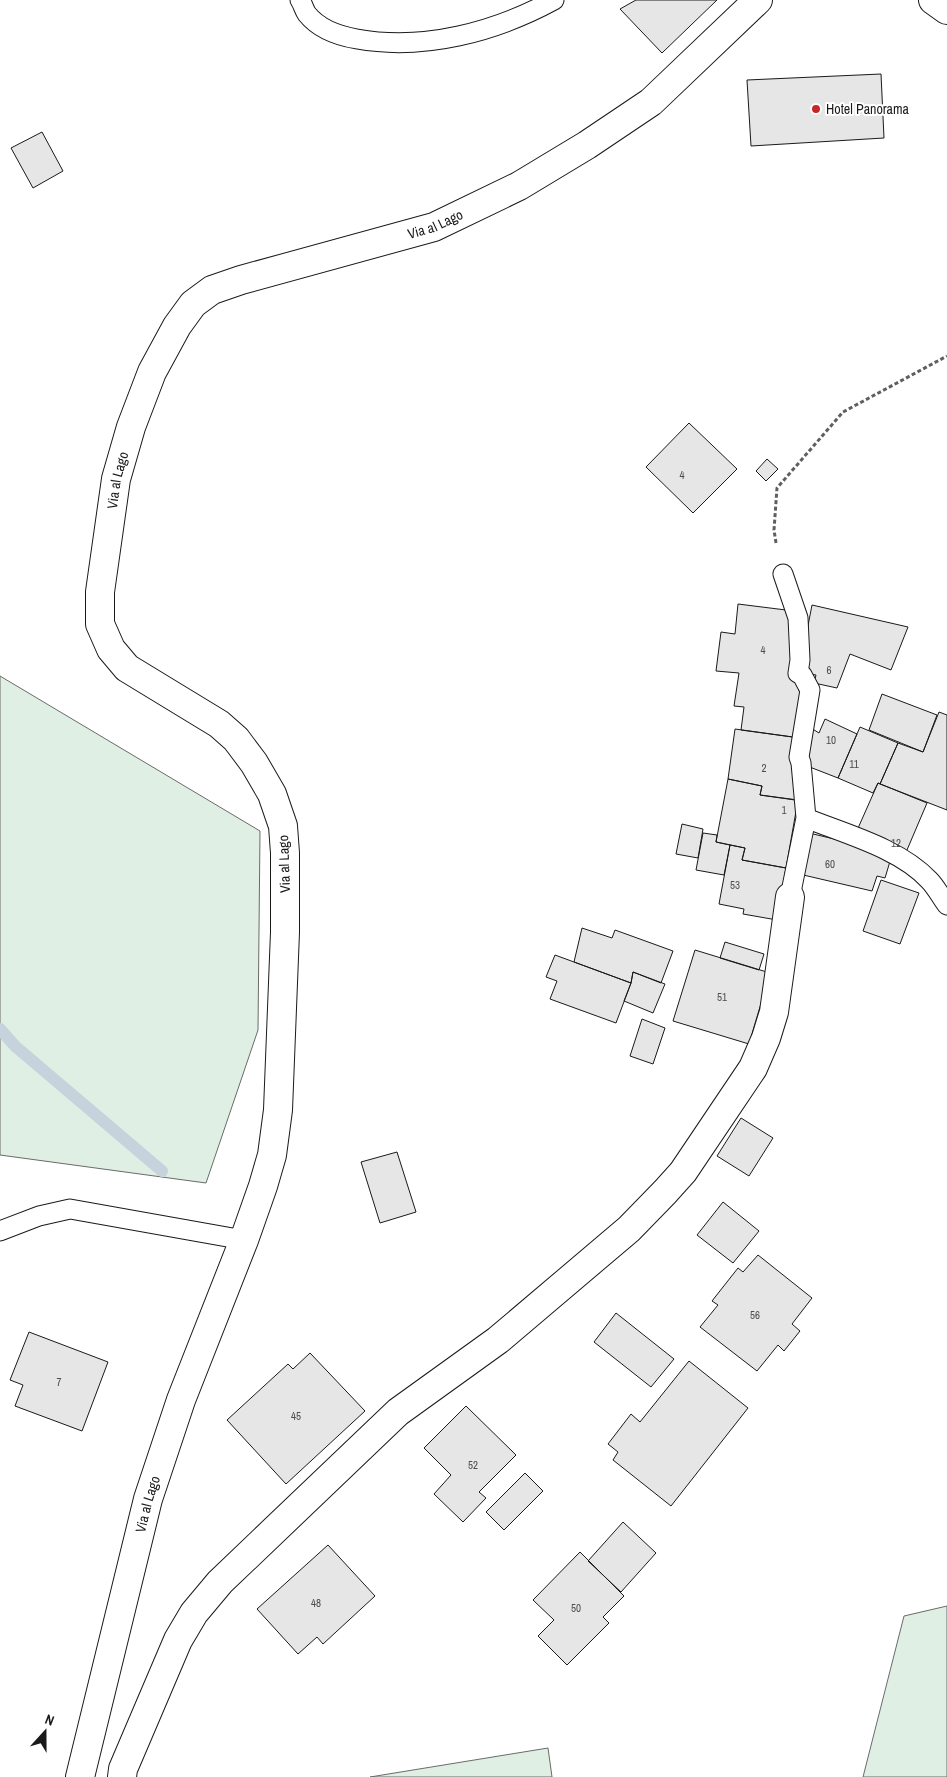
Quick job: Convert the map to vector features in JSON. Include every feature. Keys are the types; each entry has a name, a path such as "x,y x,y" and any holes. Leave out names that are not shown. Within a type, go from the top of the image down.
{"street":[{"name":"Via al Lago","path":"80,1777 148,1499 181,1400 244,1240 272,1155 278,1110 285,932 283,826 272,794 254,763 236,738 219,724 127,668 111,649 100,624 100,592 116,479 131,427 152,372 177,326 193,304 212,290 241,280 434,226 519,186 587,145 651,102 758,0"},
{"path":"933,0 947,10"},
{"path":"122,1777 123,1769 178,1640 194,1613 220,1582 398,1412 498,1340 629,1229 683,1172 753,1068 766,1038 774,1012 790,897"}],"lane":[{"path":"300,0 308,14 325,29 346,38 379,43 404,43 458,37 516,18 554,0"},
{"path":"783,574 798,618 800,660 798,673 802,675 810,690 799,757 806,818 790,897"},
{"path":"806,818 888,851 907,862 930,880 947,905"},
{"path":"0,1231 39,1216 70,1209 244,1240"}],"path":[{"path":"783,574 774,530 777,488 843,412 947,356"}],"green space":[{"path":"0,676 260,831 258,1030 206,1183 0,1155"},
{"path":"947,1606 947,1777 863,1777 904,1616"},
{"path":"548,1748 552,1777 370,1777"}],"building":[{"path":"636,0 717,0 662,53 620,9"},
{"name":"Hotel Panorama","path":"881,74 884,138 751,146 747,80"},
{"path":"42,132 63,171 33,188 11,148"},
{"path":"689,423 737,469 693,513 646,467"},
{"path":"767,459 778,469 766,481 756,471"},
{"path":"738,604 794,611 801,676 799,691 806,692 800,738 741,730 744,707 734,706 739,673 716,671 721,632 735,634"},
{"path":"812,605 908,627 891,670 850,654 837,688 814,683 816,675 799,672"},
{"path":"882,694 937,715 923,752 869,730"},
{"path":"939,712 947,715 947,810 880,784 898,743 923,752"},
{"path":"825,719 857,734 838,778 802,764 811,728 819,733"},
{"path":"860,727 898,743 880,784 878,783 873,793 838,778"},
{"path":"735,729 800,738 801,764 795,800 760,795 762,786 728,779"},
{"path":"728,779 762,786 760,795 798,800 786,868 742,860 745,848 716,842"},
{"path":"878,783 927,803 904,857 855,835"},
{"path":"682,824 703,829 698,858 676,854"},
{"path":"703,833 717,835 716,842 730,845 724,875 696,870"},
{"path":"809,833 885,851 891,858 885,878 877,876 872,891 799,874"},
{"path":"730,845 745,848 742,860 786,868 777,920 743,914 744,909 719,904"},
{"path":"881,880 919,893 900,944 863,931"},
{"path":"582,928 612,938 615,930 673,951 661,983 633,972 631,983 574,962"},
{"path":"725,942 764,954 759,970 720,958"},
{"path":"695,950 770,973 749,1044 673,1021"},
{"path":"555,955 631,983 616,1023 550,999 557,981 546,977"},
{"path":"633,972 665,984 653,1013 624,1001"},
{"path":"642,1019 665,1028 653,1064 630,1056"},
{"path":"741,1118 773,1138 749,1176 717,1156"},
{"path":"397,1152 416,1212 380,1223 361,1162"},
{"path":"723,1202 759,1231 733,1263 697,1235"},
{"path":"758,1255 812,1298 792,1324 800,1331 784,1351 778,1345 757,1371 700,1327 718,1305 712,1301 738,1268 743,1272"},
{"path":"616,1313 674,1359 651,1387 594,1342"},
{"path":"29,1332 108,1362 82,1431 15,1406 23,1385 10,1380"},
{"path":"310,1353 365,1411 286,1484 227,1420 288,1364 293,1369"},
{"path":"689,1361 748,1408 671,1506 613,1460 618,1452 608,1444 631,1414 640,1422"},
{"path":"466,1406 516,1455 479,1492 486,1498 463,1522 434,1494 451,1475 424,1448"},
{"path":"525,1473 543,1491 504,1530 486,1512"},
{"path":"623,1522 656,1553 621,1592 588,1561"},
{"path":"328,1545 375,1596 323,1644 317,1637 298,1654 257,1609"},
{"path":"580,1552 624,1596 603,1617 609,1623 567,1665 538,1636 554,1620 533,1600"}],"waterway":[{"path":"0,1029 15,1046 162,1171"}],"place":[{"name":"Hotel Panorama","path":"816,109"}]}
